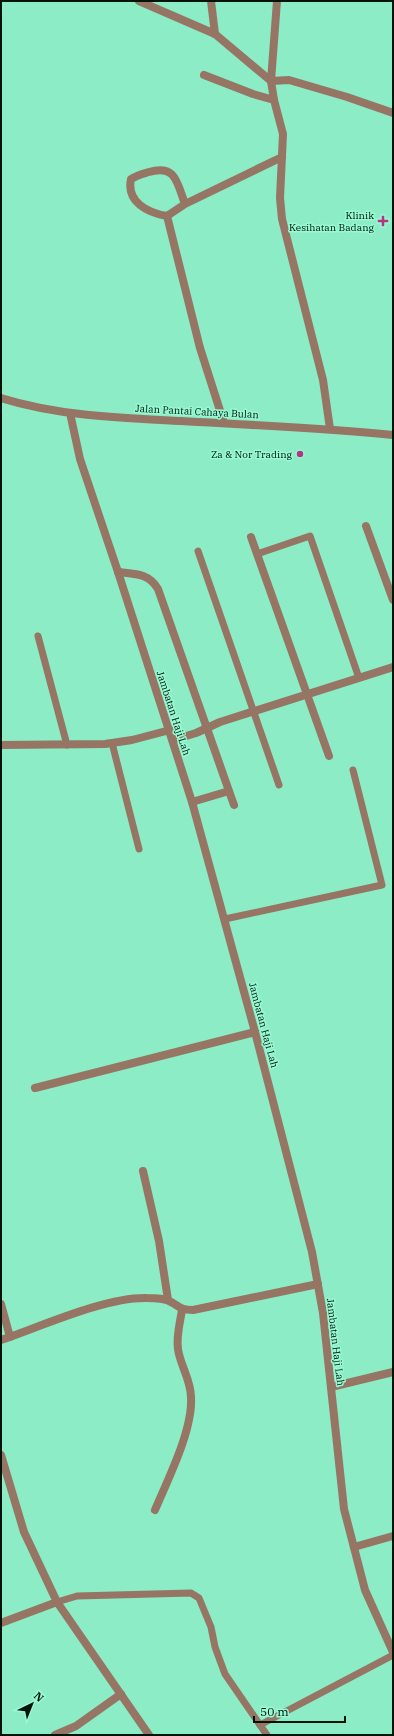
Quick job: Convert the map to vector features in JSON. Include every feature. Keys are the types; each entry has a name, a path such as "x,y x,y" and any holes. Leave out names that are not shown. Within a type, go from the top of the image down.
{"street":[{"path":"140,1 154,4 215,34 271,81 290,80 347,97 393,113"},
{"path":"212,1 215,34"},
{"path":"277,1 271,81 274,100 283,134 280,198 282,219 322,380 330,429"},
{"path":"204,75 253,94 274,100"},
{"path":"185,204 175,178 167,170 160,169 136,176 131,179 131,194 139,205 153,214 167,216 185,204 282,157"},
{"path":"167,216 200,348 224,423"},
{"name":"Jalan Pantai Cahaya Bulan","path":"1,398 24,405 70,413 330,429 393,435"},
{"name":"Jambatan Haji Lah","path":"70,413 80,459 170,730 192,802 225,919 306,1226 318,1284 344,1509 365,1590 393,1652"},
{"path":"366,526 393,600"},
{"path":"252,537 306,695 329,756"},
{"path":"118,572 147,576 154,581 158,589 234,805"},
{"path":"173,740 253,712 393,667"},
{"path":"1,745 112,743 132,740 170,730"},
{"path":"192,802 229,791"},
{"path":"35,1088 255,1032"},
{"path":"143,1171 159,1241 168,1300"},
{"path":"1,1340 99,1306 146,1298 168,1300 182,1310 193,1310 318,1284"},
{"path":"1,1304 10,1337"},
{"path":"155,1510 184,1438 192,1407 191,1394 178,1350 177,1334 182,1310"},
{"path":"331,1387 393,1372"},
{"path":"1,1455 24,1532 57,1602 149,1735"},
{"path":"354,1547 393,1536"},
{"path":"1,1623 57,1602"},
{"path":"55,1735 76,1726 121,1694"}],"lane":[{"path":"257,554 310,536 359,678"},
{"path":"198,551 279,785"},
{"path":"38,636 67,745"},
{"path":"112,743 139,849"},
{"path":"225,919 382,885 353,770"},
{"path":"57,1602 77,1596 191,1593 199,1598 211,1627 215,1647 224,1674 267,1735"},
{"path":"260,1726 393,1655"}],"place":[{"name":"Klinik Kesihatan Badang","path":"383,221"},
{"name":"Za & Nor Trading","path":"300,454"}]}
